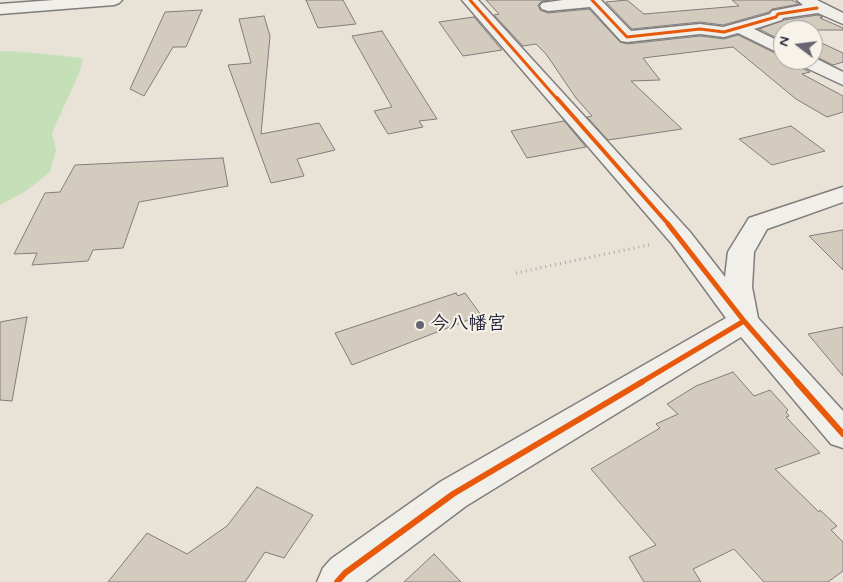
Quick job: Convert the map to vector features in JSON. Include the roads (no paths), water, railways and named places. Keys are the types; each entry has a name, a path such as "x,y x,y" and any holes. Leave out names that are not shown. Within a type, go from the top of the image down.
{"street":[{"path":"0,9 114,0"},
{"path":"470,0 681,238 744,321 843,434"},
{"path":"548,6 593,1 642,53"},
{"path":"627,37 700,29 724,32 776,17 778,14 811,4 843,19"},
{"path":"740,28 773,45"},
{"path":"823,69 843,79"},
{"path":"744,321 738,287 741,252 758,224 837,203"},
{"path":"337,582 345,573 453,494 744,321"}],"place":[{"name":"今八幡宮","path":"420,325"}]}
